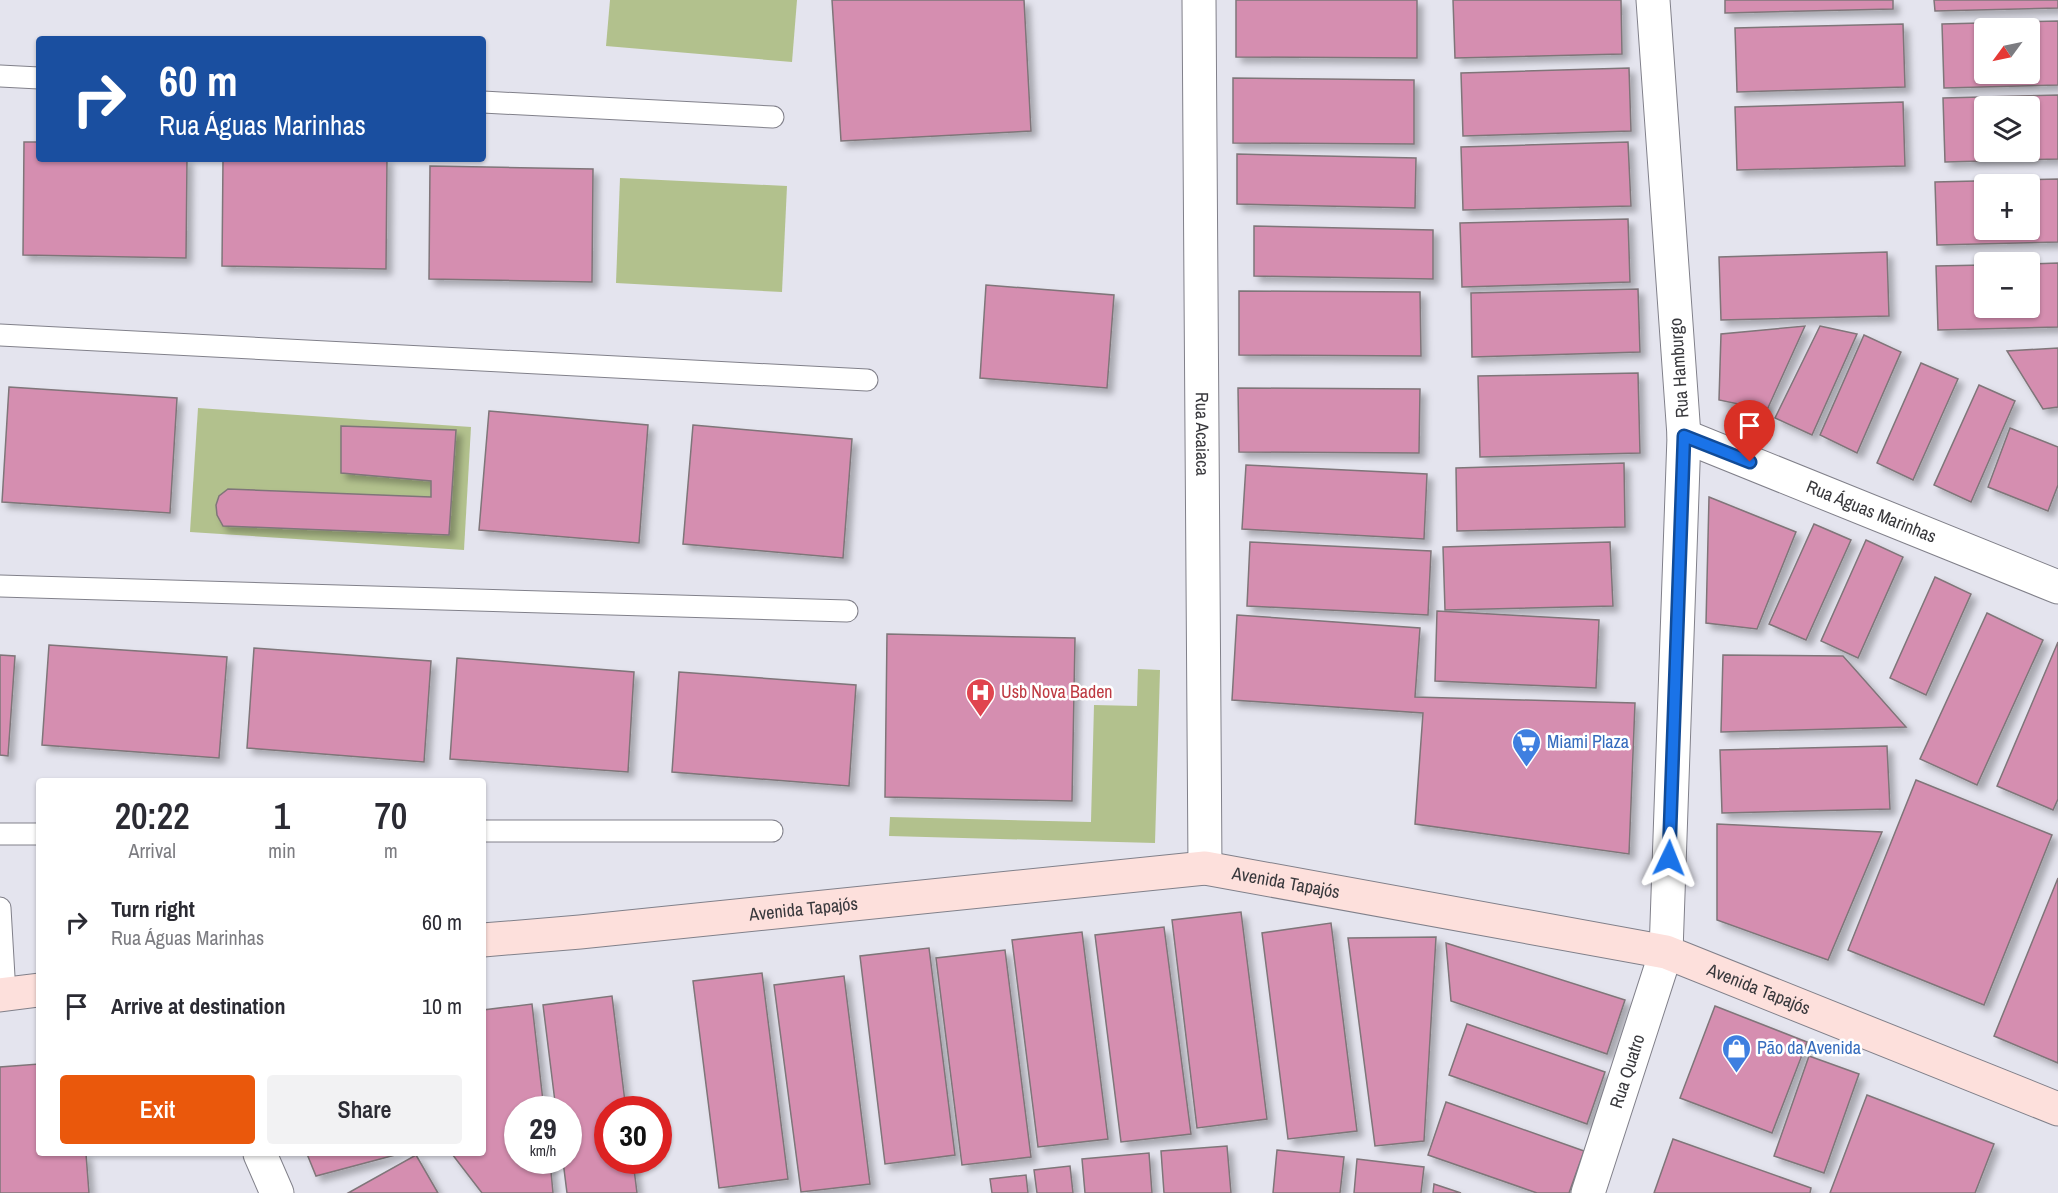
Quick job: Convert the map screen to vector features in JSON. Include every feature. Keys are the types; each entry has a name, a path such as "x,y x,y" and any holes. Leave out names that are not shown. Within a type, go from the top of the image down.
{"main road":[{"name":"Avenida Tapajós","path":"486,940 1205,868 1665,952 2058,1109"},
{"path":"3,995 36,990"}],"street":[{"name":"Rua Acaiaca","path":"1199,0 1205,868"},
{"name":"Rua Hamburgo","path":"1653,0 1684,436 1665,952"},
{"name":"Rua Águas Marinhas","path":"1684,436 2058,587"},
{"name":"Rua Quatro","path":"1588,1193 1665,952"},
{"path":"261,1156 277,1193"}],"lane":[{"path":"0,76 36,78"},
{"path":"486,102 773,117"},
{"path":"0,335 867,380"},
{"path":"0,586 847,611"},
{"path":"486,831 772,831"},
{"path":"0,834 36,834"},
{"path":"0,908 3,995"}],"green space":[{"path":"610,0 797,0 792,62 606,46"},
{"path":"620,178 787,186 782,292 616,283"},
{"path":"198,408 471,427 464,550 190,532"},
{"path":"1138,669 1160,670 1155,843 889,836 890,817 1091,822 1094,705 1137,706"}],"building":[{"path":"832,0 1024,0 1031,131 841,141"},
{"path":"1236,0 1417,0 1417,58 1236,57"},
{"path":"1453,0 1621,0 1622,54 1455,58"},
{"path":"1725,0 1893,0 1893,9 1725,13"},
{"path":"1934,0 2058,0 2058,8 1935,11"},
{"path":"2040,21 2058,21 2058,85 1944,88 1942,24 1974,23 1974,84 2040,84"},
{"path":"1903,24 1905,87 1737,92 1735,28"},
{"path":"1629,68 1631,131 1463,136 1461,73"},
{"path":"1233,78 1414,80 1414,144 1233,143"},
{"path":"2058,95 2058,159 2040,159 2040,96 2020,96"},
{"path":"1974,97 1974,161 1945,162 1943,98"},
{"path":"1903,102 1905,166 1737,170 1735,107"},
{"path":"24,142 36,142 36,162 187,162 186,258 23,255"},
{"path":"1628,142 1631,206 1463,210 1461,147"},
{"path":"1237,154 1416,158 1415,208 1237,204"},
{"path":"223,162 387,162 386,269 222,266"},
{"path":"430,166 593,169 592,282 429,279"},
{"path":"2040,179 2058,179 2058,242 1937,245 1935,182 1974,181 1974,240 2040,240"},
{"path":"1628,219 1630,282 1462,287 1460,223"},
{"path":"1254,226 1433,230 1433,279 1254,276"},
{"path":"1887,252 1889,316 1721,320 1719,257"},
{"path":"2058,263 2058,327 1938,330 1936,266 1974,265 1974,318 2040,318 2040,264"},
{"path":"986,285 1114,295 1107,388 980,378"},
{"path":"1638,289 1640,352 1472,357 1471,293"},
{"path":"1239,291 1420,292 1421,356 1239,355"},
{"path":"1805,326 1767,410 1719,400 1721,334"},
{"path":"1820,326 1857,334 1812,435 1775,418"},
{"path":"1864,335 1901,352 1857,453 1820,435"},
{"path":"2058,348 2058,407 2043,409 2007,351"},
{"path":"1921,363 1958,379 1913,480 1877,463"},
{"path":"1638,373 1640,453 1480,457 1478,376"},
{"path":"1979,385 2015,401 1971,502 1934,485"},
{"path":"9,387 177,398 170,513 2,502"},
{"path":"1238,388 1420,389 1419,453 1239,452"},
{"path":"489,411 648,425 639,543 479,530"},
{"path":"693,425 852,439 843,558 683,544"},
{"path":"341,426 456,430 449,535 223,526 217,515 216,505 219,496 228,489 431,497 431,481 341,473"},
{"path":"2010,428 2058,447 2058,485 2048,511 1988,487"},
{"path":"1624,463 1625,527 1457,531 1456,468"},
{"path":"1246,465 1427,474 1424,539 1242,529"},
{"path":"1709,497 1796,532 1757,629 1706,623"},
{"path":"1814,524 1851,540 1806,640 1769,624"},
{"path":"1866,540 1903,557 1858,658 1821,641"},
{"path":"1250,542 1431,551 1428,615 1247,606"},
{"path":"1610,542 1613,606 1445,610 1443,547"},
{"path":"1935,577 1971,594 1926,695 1890,678"},
{"path":"1437,611 1599,620 1596,688 1435,681"},
{"path":"1987,613 2043,640 1977,785 1920,759"},
{"name":"Miami Plaza","path":"1237,615 1420,628 1415,697 1635,703 1629,854 1415,824 1423,713 1232,700"},
{"name":"Usb Nova Baden","path":"887,634 1075,638 1072,801 885,797"},
{"path":"2058,642 2058,799 2053,810 1997,786"},
{"path":"49,645 227,657 219,758 42,745"},
{"path":"254,648 431,661 424,762 247,748"},
{"path":"0,655 15,656 8,756 0,755"},
{"path":"1723,655 1843,656 1906,727 1721,732"},
{"path":"457,658 634,672 628,772 450,759"},
{"path":"679,672 856,685 849,786 672,772"},
{"path":"1887,746 1890,809 1722,813 1720,750"},
{"path":"1916,780 2052,835 1984,1005 1848,950"},
{"path":"1717,824 1882,832 1828,960 1717,920"},
{"path":"2058,878 2058,1063 1994,1036"},
{"path":"1241,912 1267,1119 1197,1128 1172,920"},
{"path":"1331,923 1357,1131 1288,1139 1262,933"},
{"path":"1164,927 1191,1134 1121,1142 1095,935"},
{"path":"1082,932 1108,1139 1038,1147 1012,940"},
{"path":"1436,937 1424,1141 1375,1146 1348,938"},
{"path":"1446,943 1625,1000 1607,1054 1451,1001"},
{"path":"929,948 955,1155 885,1164 860,956"},
{"path":"1005,950 1031,1157 962,1165 936,958"},
{"path":"762,973 788,1179 719,1188 693,981"},
{"path":"844,976 870,1184 801,1192 774,985"},
{"path":"612,996 624,1096 594,1096 594,1174 635,1174 637,1193 567,1193 565,1174 582,1174 582,1096 554,1096 543,1005"},
{"path":"532,1004 542,1096 504,1096 504,1174 551,1174 553,1193 482,1193 454,1156 486,1156 486,1010"},
{"path":"1715,1006 1807,1042 1772,1133 1680,1098"},
{"path":"1467,1024 1605,1072 1587,1124 1449,1075"},
{"path":"1809,1056 1859,1074 1824,1173 1774,1156"},
{"path":"36,1064 36,1156 86,1156 89,1193 0,1193 0,1067"},
{"path":"1867,1095 1994,1144 1975,1193 1830,1193"},
{"path":"1446,1102 1584,1151 1569,1193 1537,1193 1428,1155"},
{"path":"1673,1139 1811,1188 1810,1193 1654,1193"},
{"path":"1227,1146 1231,1193 1164,1193 1161,1151"},
{"path":"1277,1150 1344,1157 1340,1193 1273,1193"},
{"path":"1149,1153 1152,1193 1085,1193 1082,1159"},
{"path":"308,1156 391,1156 316,1176"},
{"path":"417,1156 438,1193 348,1193"},
{"path":"1357,1159 1424,1167 1421,1193 1354,1193"},
{"path":"1070,1166 1073,1193 1037,1193 1034,1170"},
{"path":"1026,1175 1028,1193 992,1193 990,1179"},
{"path":"1434,1184 1461,1193 1433,1193"}],"place":[{"name":"Usb Nova Baden","path":"980,718"},
{"name":"Miami Plaza","path":"1526,768"},
{"name":"Pão da Avenida","path":"1736,1074"}],"route":[{"path":"1669,858 1684,436 1750,462"}]}
